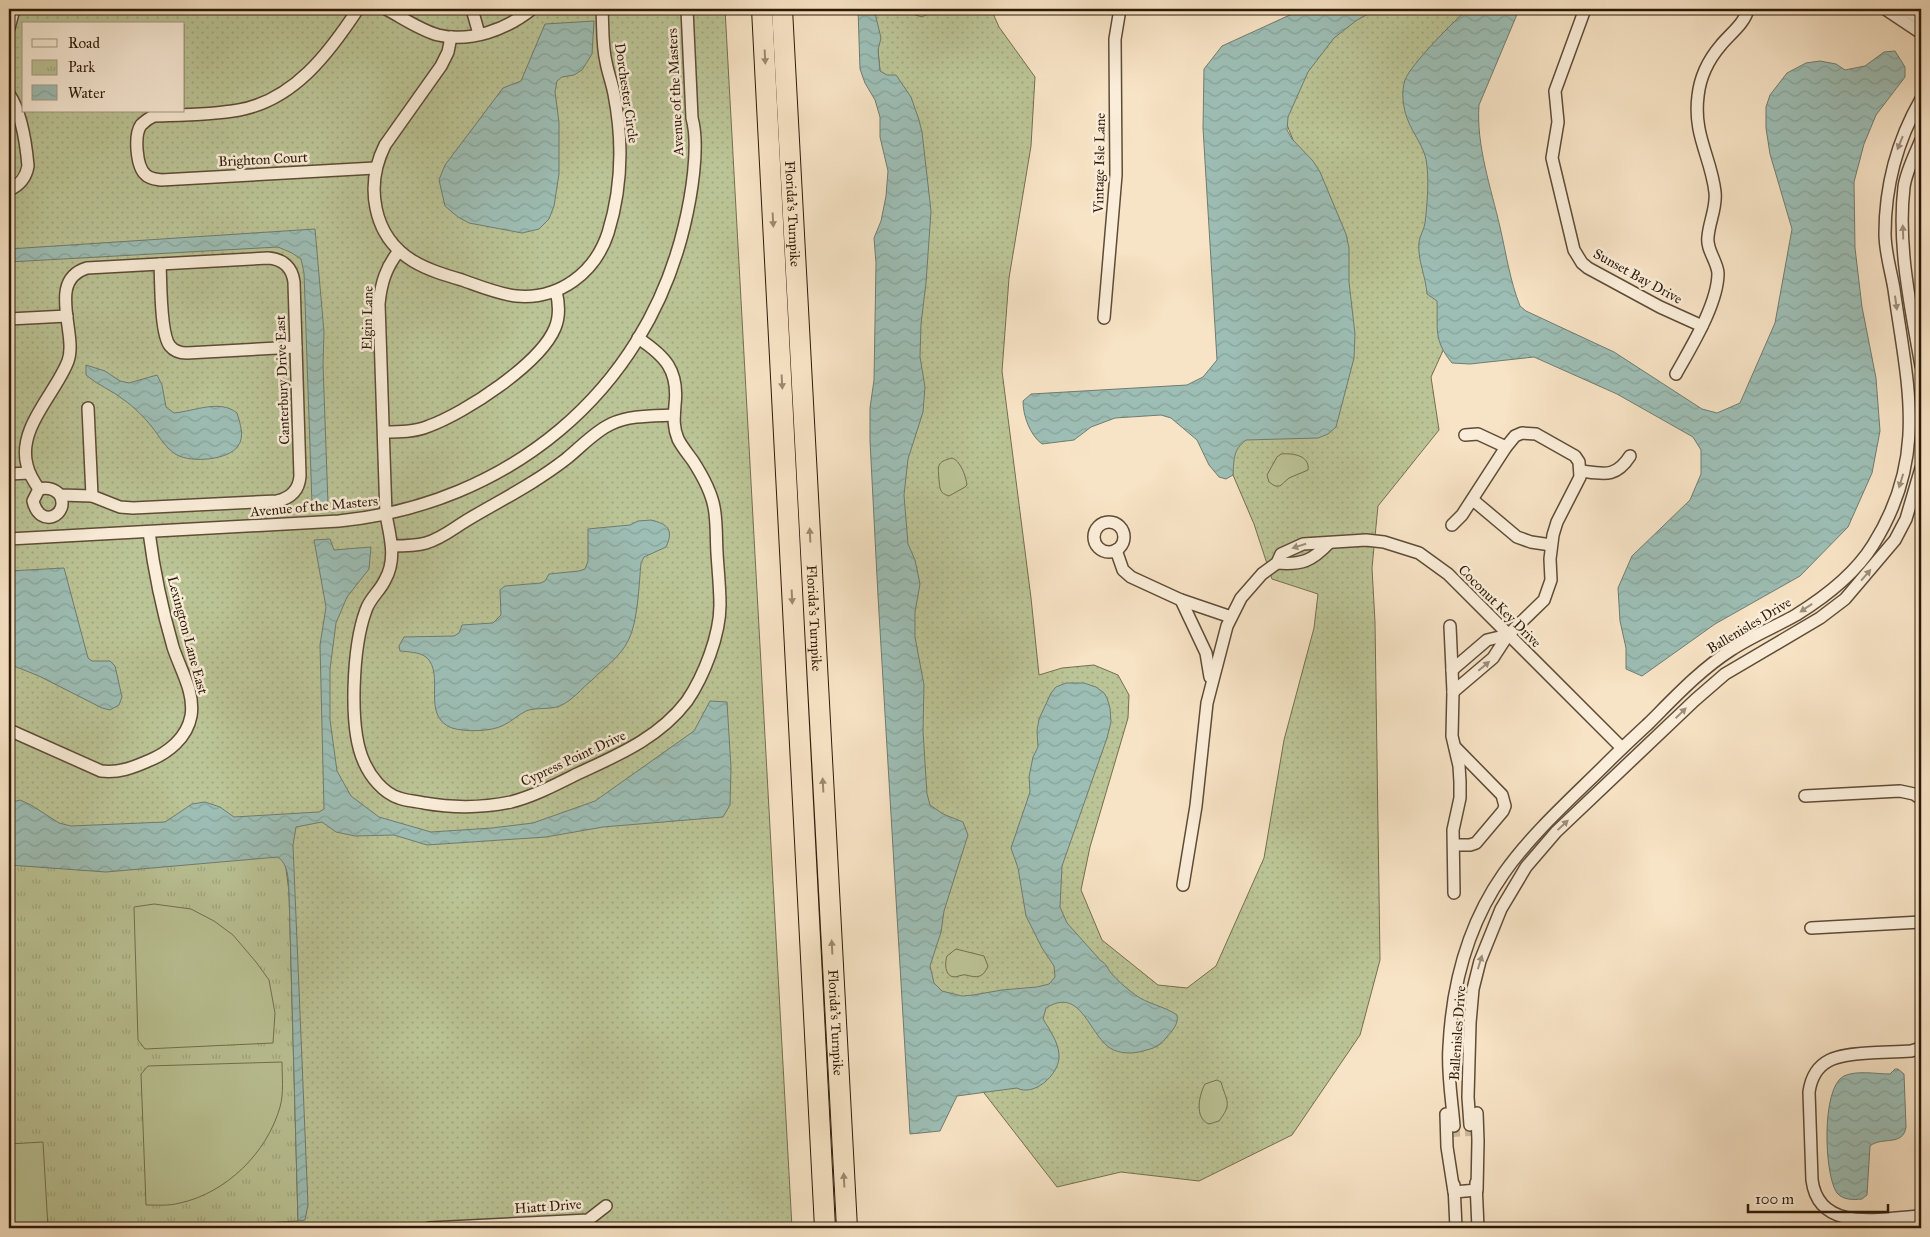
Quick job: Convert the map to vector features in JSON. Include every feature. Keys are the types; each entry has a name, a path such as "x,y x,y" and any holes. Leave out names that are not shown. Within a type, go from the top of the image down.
{"highway":[{"name":"Florida's Turnpike","path":"762,9 825,1228"},
{"name":"Florida's Turnpike","path":"782,9 847,1228"}],"street":[{"path":"9,28 14,9"},
{"name":"Brighton Court","path":"358,9 319,61 306,75 274,98 240,110 154,116 148,119 140,126 137,139 139,164 141,170 152,179 160,180 375,168"},
{"path":"386,9 426,30 451,37 479,34 510,24 532,9"},
{"path":"472,9 479,34"},
{"name":"Dorchester Circle","path":"399,251 425,268 501,293 528,296 556,291 579,277 597,256 608,232 616,196 620,159 618,122 606,61 602,9"},
{"name":"Avenue of the Masters","path":"9,539 339,521 386,515 442,499 469,488 503,470 560,430 599,392 617,369 638,338 660,298 671,271 686,220 692,184 694,126 692,118 687,9"},
{"name":"Vintage Isle Lane","path":"1104,318 1116,175 1115,39 1119,9"},
{"name":"Sunset Bay Drive","path":"1585,9 1555,91 1558,122 1552,158 1574,250 1582,263 1588,268 1660,307 1702,326"},
{"path":"1676,374 1702,326 1718,276 1716,262 1707,239 1715,205 1716,191 1699,134 1697,120 1698,93 1711,58 1743,20 1748,9"},
{"path":"1884,9 1921,33"},
{"path":"1904,9 1921,20"},
{"path":"399,251 386,234 375,209 373,189 375,168 385,145 441,66 448,52 451,37"},
{"path":"9,94 14,101 19,115 28,166 21,183 9,190"},
{"name":"Ballenisles Drive","path":"1454,1126 1448,1050 1459,971 1479,915 1504,872 1534,838 1669,700 1698,674 1731,650 1797,614 1846,578 1872,546 1884,524 1896,497 1907,461 1910,432 1910,398 1885,238 1887,193 1898,148 1921,100"},
{"path":"1921,140 1904,185 1902,229 1904,262 1921,366"},
{"name":"Elgin Lane","path":"386,515 379,304 380,289 388,266 399,251"},
{"name":"Canterbury Drive East","path":"29,473 25,452 29,432 68,360 66,287 71,278 80,270 87,268 268,258 281,261 290,270 293,275 300,476 296,490 291,496 277,501 133,508 120,507 92,496 60,495 57,491 45,488 39,489"},
{"path":"160,264 164,333 169,345 174,350 187,353 296,347"},
{"path":"384,432 408,431 430,426 476,403 512,376 543,346 554,330 559,311 556,291"},
{"path":"9,319 67,316"},
{"name":"Cypress Point Drive","path":"386,515 392,546 392,558 387,578 375,593 365,612 356,659 354,706 359,749 364,764 385,790 398,798 444,806 481,806 513,801 534,795 637,745 659,730 687,700 697,684 710,655 720,607 715,509 703,477 677,436 673,422 677,392 673,373 664,358 638,338"},
{"path":"88,408 92,496"},
{"path":"392,546 425,543 451,532 469,519 510,497 539,478 567,458 599,430 612,423 625,418 674,415"},
{"path":"1465,435 1478,434 1506,446"},
{"path":"1452,525 1462,515 1506,446 1515,436 1536,434 1574,456 1579,462 1580,477 1558,522 1551,545 1551,580 1547,594 1539,606 1508,636 1493,658 1453,692"},
{"path":"1581,471 1600,474 1613,472 1624,465 1630,456"},
{"name":"Ballenisles Drive","path":"1470,1126 1468,1098 1469,1044 1473,988 1480,961 1501,909 1526,867 1556,832 1725,674 1752,656 1820,618 1845,599 1894,540 1906,519 1921,468"},
{"path":"9,474 29,473 39,489 33,501 34,508 37,513 48,518"},
{"path":"48,518 59,512 62,507 63,500 60,495"},
{"path":"1472,500 1517,537 1531,542 1551,545"},
{"path":"48,518 49,537"},
{"name":"Lexington Lane East","path":"10,732 101,771 108,772 125,770 156,758 168,751 183,734 190,717 191,701 160,595 148,532"},
{"name":"Coconut Key Drive","path":"1183,885 1196,806 1203,734 1211,686 1231,617 1251,585 1262,574 1278,563 1281,554 1303,544 1357,541 1384,542 1419,553 1448,574 1622,748"},
{"path":"1278,563 1295,565 1316,557 1329,543"},
{"path":"1116,550 1123,570 1131,577 1181,600 1231,617"},
{"path":"1181,600 1206,653 1211,686"},
{"path":"1450,626 1453,692 1452,736 1460,782 1460,798 1453,830 1454,894"},
{"path":"1452,670 1487,640 1508,636"},
{"path":"1454,747 1502,795 1504,806 1502,812 1476,843 1454,845"},
{"path":"1805,796 1900,791 1914,794 1921,799"},
{"path":"1811,928 1921,922"},
{"path":"1469,1044 1474,1074 1478,1132 1478,1228"},
{"path":"1921,1048 1911,1051 1847,1054 1834,1058 1817,1070 1810,1085 1812,1180 1816,1194 1823,1206 1834,1214 1864,1224 1921,1216"},
{"path":"1448,1050 1445,1104 1447,1148 1454,1192"},
{"path":"1452,1098 1468,1098"},
{"path":"1455,1141 1454,1192 1456,1228"},
{"path":"1471,1141 1477,1190"},
{"path":"1454,1192 1477,1190"},
{"name":"Hiatt Drive","path":"429,1228 588,1220 606,1206"}],"green space":[{"path":"9,9 725,9 792,1228 9,1228"},
{"path":"874,9 991,9 999,27 1035,77 1031,146 1009,278 1002,371 1039,675 1062,668 1094,665 1118,675 1129,695 1128,718 1090,847 1081,890 1102,940 1158,985 1187,988 1216,966 1264,858 1284,740 1314,628 1318,594 1272,579 1254,524 1233,475 1230,440 1334,242 1281,110 1314,46 1361,9 1520,9 1427,134 1451,333 1431,377 1439,430 1378,506 1372,568 1375,622 1380,960 1360,1035 1292,1135 1199,1181 1121,1172 1057,1187 929,1022 898,435 925,224 880,71"},
{"path":"897,9 929,9 928,14 922,17"},
{"path":"1281,454 1290,454 1303,458 1308,465 1308,470 1289,478 1280,486 1275,486 1269,482 1267,475 1277,457"},
{"path":"952,458 958,462 962,469 967,485 949,496 941,490 938,468 943,461"},
{"path":"281,829 289,892 298,1221 191,1228 9,1228 9,839"},
{"path":"154,904 191,909 214,921 233,935 269,980 275,1013 273,1043 145,1049 138,1040 134,907"},
{"path":"956,949 984,956 988,966 984,973 976,977 964,975 954,977 948,974 947,956"},
{"path":"282,1062 282,1096 280,1107 274,1124 255,1155 228,1180 197,1198 172,1205 146,1205 141,1074 148,1066"},
{"path":"1217,1080 1221,1082 1227,1106 1219,1121 1209,1124 1201,1117 1199,1106 1201,1094 1205,1084"},
{"path":"43,1142 48,1228 9,1228 9,1144"}],"water":[{"path":"858,9 874,9 881,38 878,50 880,71 887,75 896,75 911,97 922,132 931,211 921,324 920,357 925,387 923,412 908,459 904,495 908,544 915,560 920,584 915,612 915,637 924,685 923,731 927,794 930,805 943,814 963,822 968,835 944,911 941,932 930,966 934,983 942,991 962,996 1037,987 1049,984 1055,977 1054,966 1042,948 1026,916 1018,868 1011,848 1030,792 1029,777 1033,757 1038,747 1037,731 1039,719 1051,693 1056,687 1066,683 1084,683 1096,687 1104,693 1110,708 1111,722 1062,866 1060,907 1067,923 1119,981 1144,1000 1177,1015 1173,1030 1159,1045 1131,1053 1110,1048 1102,1041 1076,1007 1068,1003 1058,1003 1046,1008 1043,1019 1056,1043 1059,1058 1058,1065 1044,1083 1031,1090 1017,1088 957,1096 940,1131 910,1134 870,441 870,408 874,380 876,263 874,238 881,221 888,171 880,137 880,117 875,100 865,83 860,69"},
{"path":"1303,9 1378,9 1357,20 1334,38 1308,72 1288,117 1287,130 1292,139 1313,161 1320,172 1346,234 1349,248 1349,282 1355,334 1354,358 1336,427 1328,434 1318,438 1246,440 1236,451 1233,475 1226,479 1219,477 1209,465 1197,440 1171,418 1161,415 1115,418 1091,427 1074,440 1042,444 1034,436 1024,413 1023,401 1031,394 1187,385 1203,377 1217,360 1203,128 1204,69 1222,46"},
{"path":"1468,9 1518,9 1479,105 1479,120 1485,166 1511,277 1520,306 1526,311 1614,352 1702,409 1717,413 1740,403 1775,323 1792,229 1770,154 1766,128 1766,107 1770,95 1787,73 1806,63 1820,61 1836,64 1845,70 1865,66 1884,52 1895,51 1905,67 1905,77 1876,115 1864,144 1854,182 1855,248 1862,307 1876,378 1880,431 1872,473 1848,527 1800,576 1715,624 1642,676 1626,669 1626,648 1620,621 1618,588 1632,556 1690,500 1701,474 1701,450 1693,437 1617,394 1534,357 1470,364 1452,363 1446,355 1438,334 1437,301 1427,294 1419,255 1419,242 1424,226 1427,202 1428,180 1426,159 1407,118 1403,89 1405,80 1415,64"},
{"path":"594,21 592,54 582,70 574,75 562,77 557,81 555,92 559,122 559,174 554,206 549,219 539,229 522,233 469,223 458,217 445,206 439,180 445,165 503,88 521,81 545,24"},
{"path":"315,229 324,332 323,364 328,504 312,505 304,273 301,259 278,247 9,262 9,249"},
{"path":"86,365 105,371 120,381 129,383 157,375 162,385 166,407 174,413 215,406 230,409 237,413 241,430 238,446 227,454 210,459 192,459 177,455 166,446 149,423 135,409 119,396 86,375"},
{"path":"651,520 662,524 668,529 668,541 666,547 644,557 641,563 634,624 625,647 612,662 573,698 560,706 526,711 504,725 485,730 457,729 443,722 437,714 435,705 432,664 423,655 400,651 399,646 404,637 454,636 459,633 462,625 493,623 501,615 500,590 505,586 541,583 545,581 549,574 585,569 588,561 588,529 630,525 638,521"},
{"path":"330,539 334,550 371,547 369,569 347,597 336,623 330,669 330,720 337,771 351,796 379,817 431,832 533,823 595,801 694,731 710,701 727,702 731,768 730,805 723,817 603,827 546,837 427,845 394,835 355,836 336,832 322,822 296,827 293,845 308,1205 305,1220 298,1221 289,892 287,873 282,860 278,857 106,872 9,865 9,803 20,800 59,823 71,826 165,822 192,804 205,802 220,807 234,817 319,812 324,809 320,645 326,607 314,540"},
{"path":"64,568 88,658 92,661 110,661 115,666 122,697 119,705 110,710 102,708 39,676 9,664 9,571"},
{"path":"1895,1069 1904,1074 1906,1127 1904,1133 1896,1139 1875,1143 1870,1146 1867,1195 1862,1199 1845,1198 1837,1193 1829,1169 1827,1132 1831,1096 1837,1083 1844,1076 1861,1073 1890,1074"}],"tunnel":[{"path":"1470,1125 1471,1141"},
{"path":"1454,1126 1455,1141"}]}
